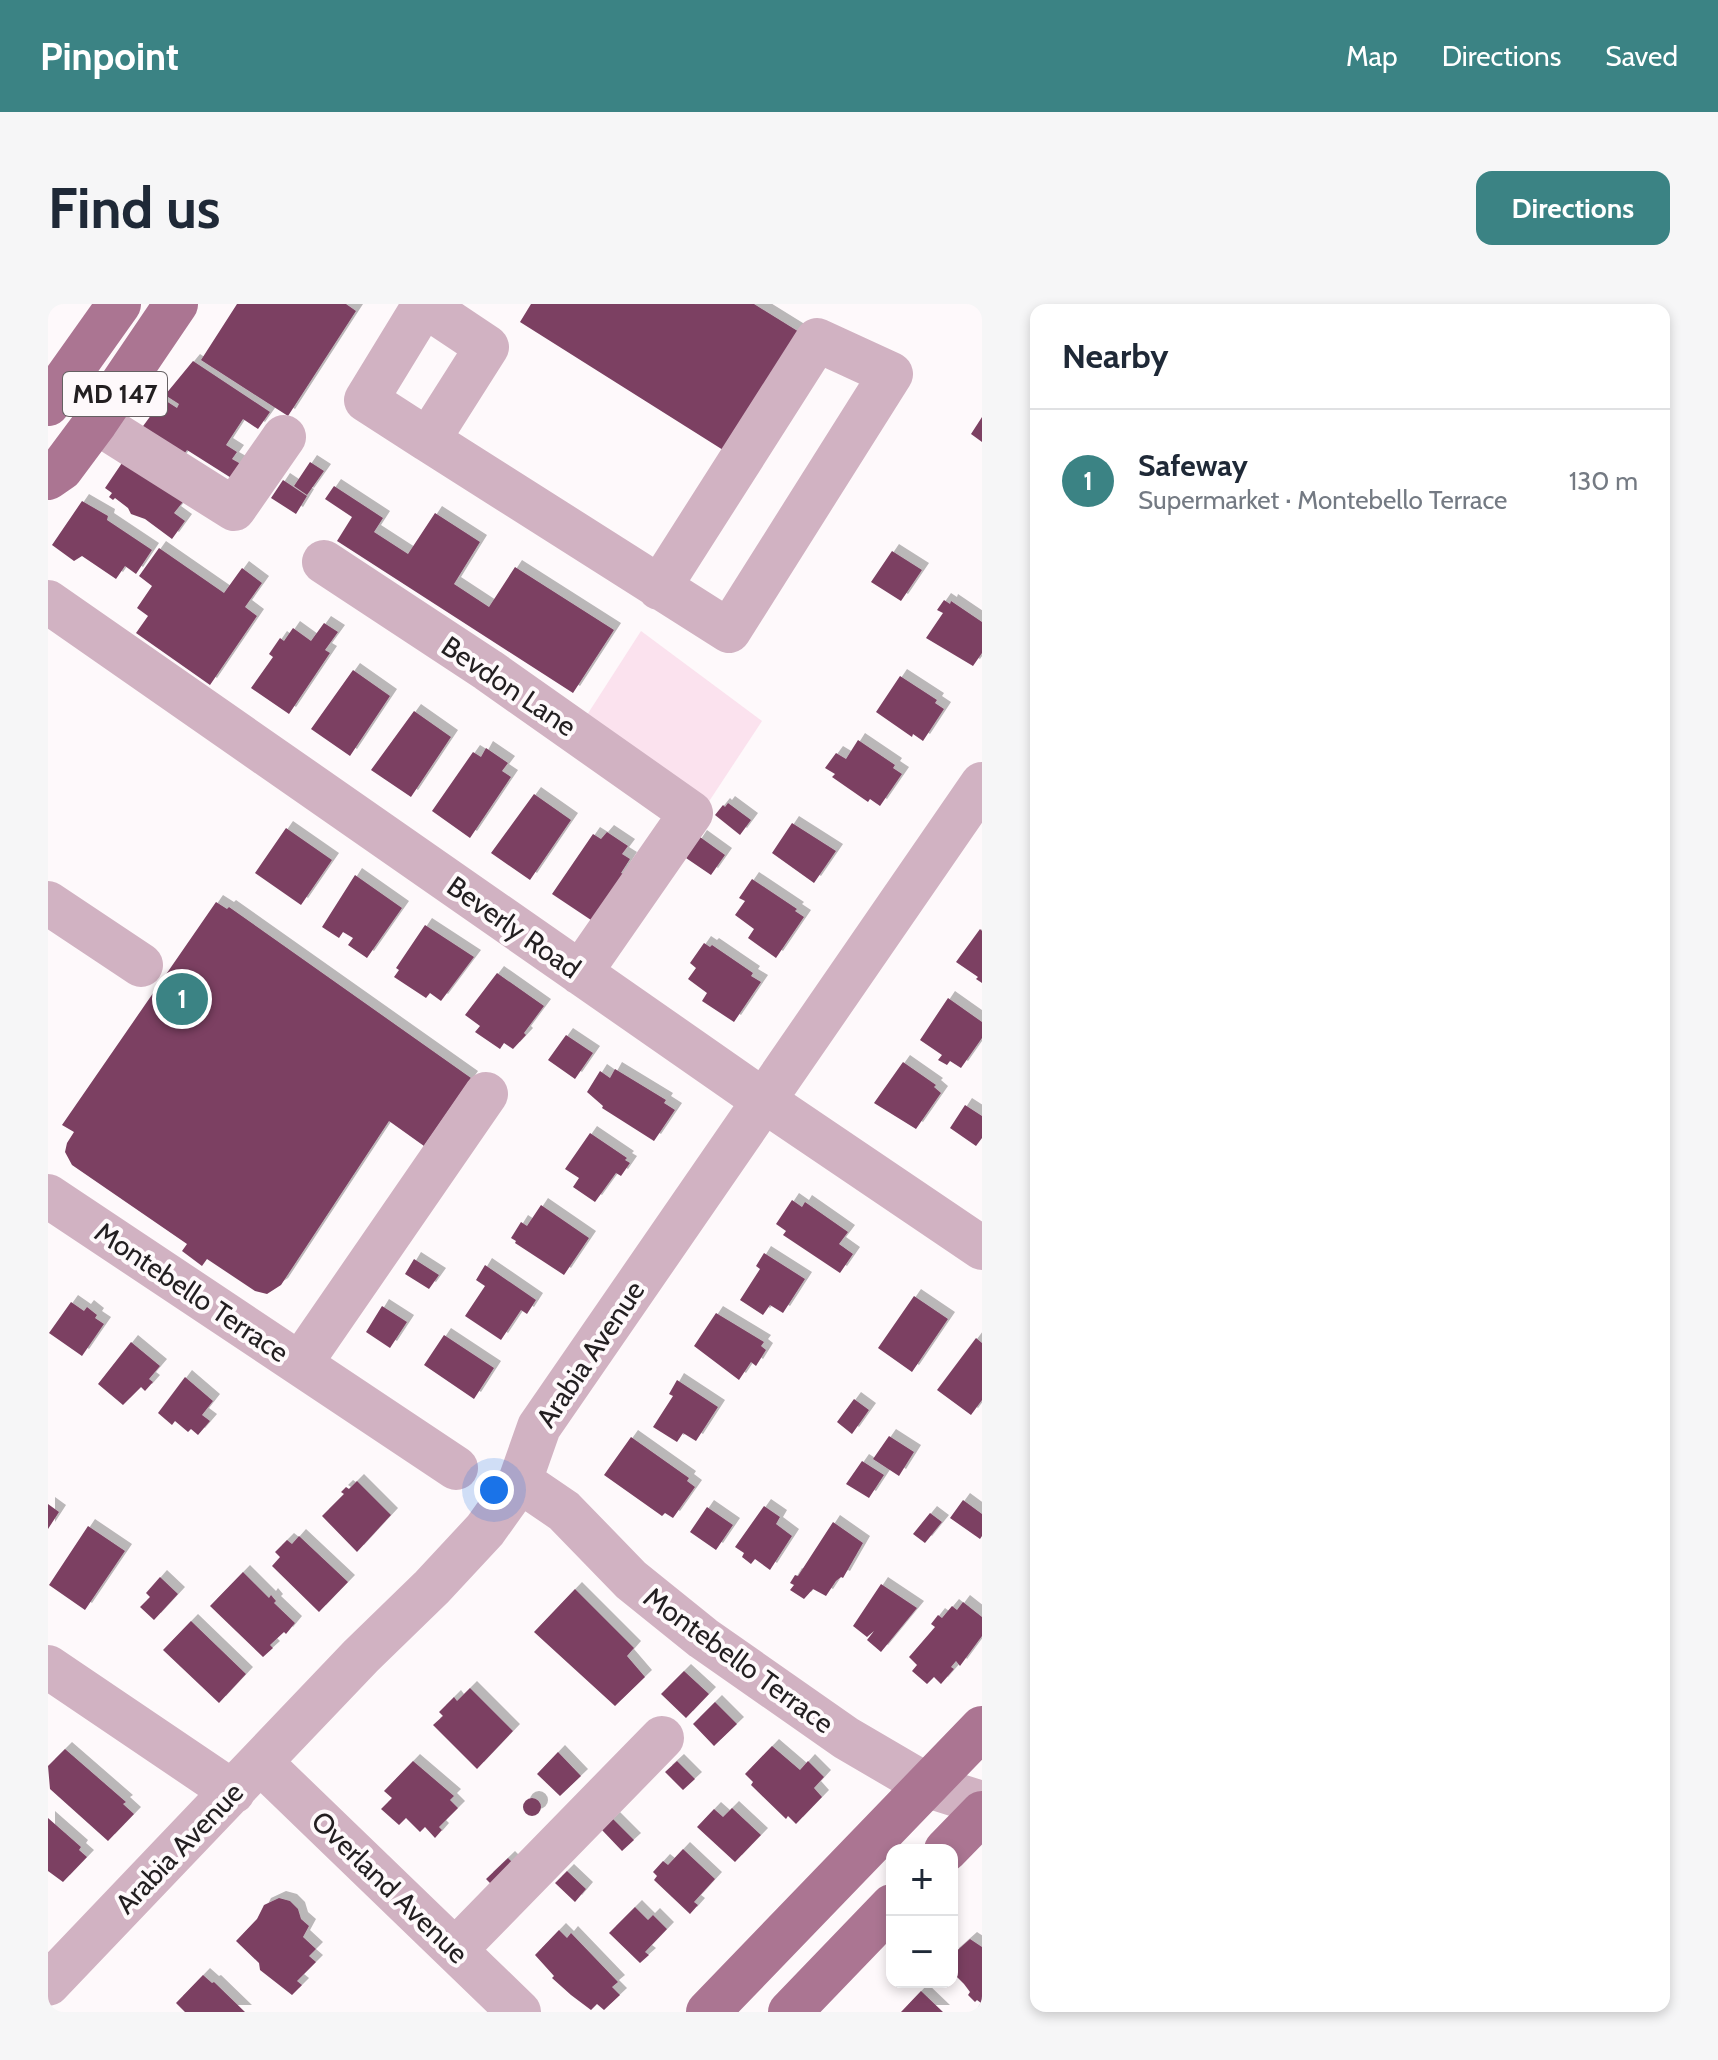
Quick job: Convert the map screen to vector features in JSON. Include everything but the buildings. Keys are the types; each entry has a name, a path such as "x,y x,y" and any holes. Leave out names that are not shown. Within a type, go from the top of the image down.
{"main road":[{"name":"MD 147","path":"48,404 119,304"},
{"name":"MD 147","path":"48,478 61,469 96,422 176,304"},
{"path":"708,2012 982,1728"},
{"path":"952,1844 982,1813"},
{"path":"790,2012 886,1912"}],"street":[{"path":"428,440 487,347 422,305 366,400 428,440 659,588 729,631 891,374 817,340 659,588"},
{"path":"96,422 234,509 284,437"},
{"name":"Bevdon Lane","path":"324,562 488,670 691,813 580,973"},
{"name":"Beverly Road","path":"48,602 763,1100 982,1248"},
{"name":"Arabia Avenue","path":"48,1984 485,1530 520,1481 539,1427 982,784"},
{"path":"48,903 141,965"},
{"path":"300,1364 486,1094"},
{"name":"Montebello Terrace","path":"48,1196 456,1468"},
{"name":"Montebello Terrace","path":"520,1481 564,1511 631,1580 703,1638 846,1738 928,1786 982,1803"},
{"name":"Overland Avenue","path":"48,1667 247,1777 455,1950 519,2012"},
{"path":"455,1950 662,1738"}],"shaded area":[{"path":"641,631 762,721 704,809 587,715"}],"place":[{"name":"Safeway","path":"182,999"}]}
